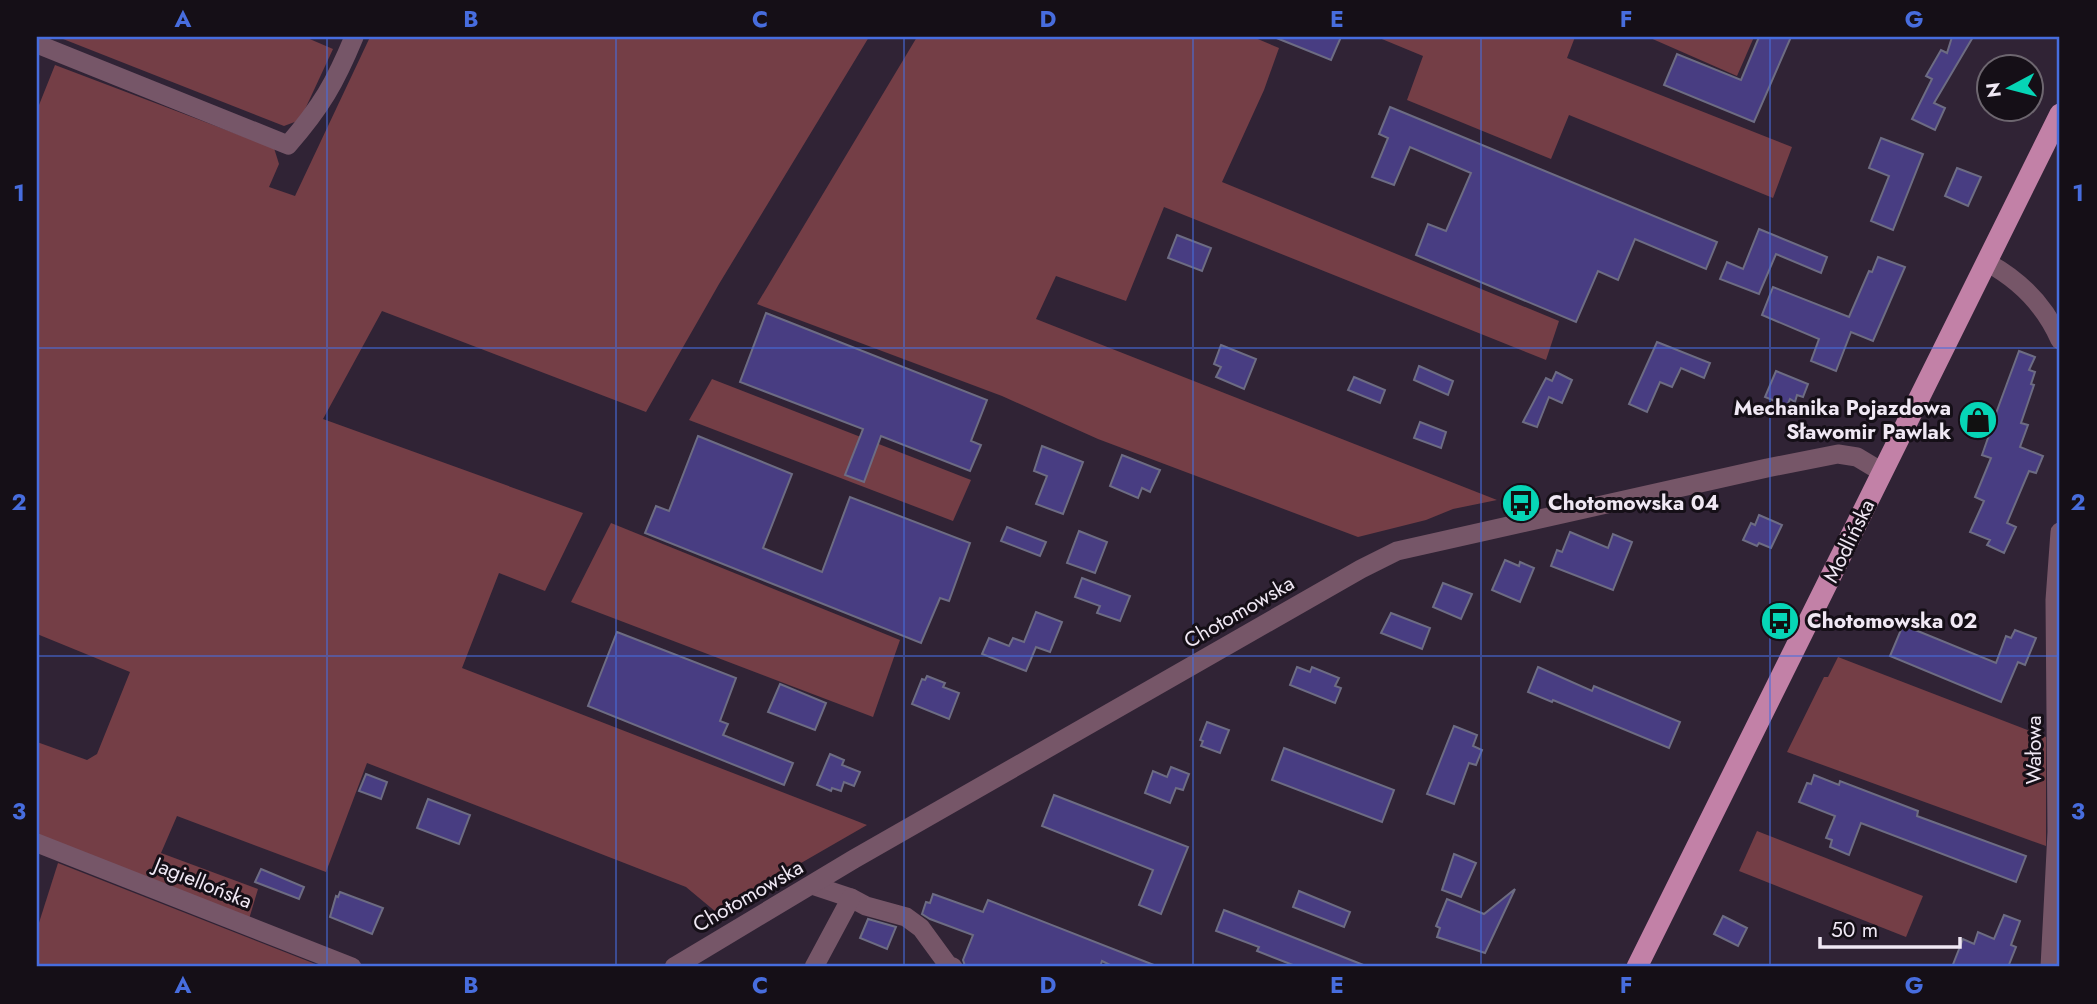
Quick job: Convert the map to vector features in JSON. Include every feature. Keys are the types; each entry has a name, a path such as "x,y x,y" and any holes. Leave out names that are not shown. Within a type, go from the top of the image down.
{"main road":[{"name":"Modlińska","path":"1637,967 2060,114"}],"street":[{"path":"37,44 288,145 311,119 330,91 354,37"},
{"path":"1988,263 2008,274 2036,299 2053,323 2060,340"},
{"name":"Chotomowska","path":"674,967 1349,576 1397,551 1755,470 1838,454 1857,457 1882,471"},
{"name":"Wałowa","path":"2050,967 2057,832 2056,600 2060,532"},
{"name":"Jagiellońska","path":"37,843 352,967"},
{"path":"812,885 866,906 905,917 921,928 948,965 953,967"},
{"path":"814,967 851,898"}],"shaded area":[{"path":"58,37 305,37 333,49 300,120 284,126"},
{"path":"370,37 869,37 719,284 646,412 382,311 323,419 583,513 545,591 499,573 462,668 867,825 716,912 686,887 367,763 326,872 177,816 161,853 258,889 249,919 37,834 37,742 87,760 97,754 130,672 37,634 37,110 55,65 274,148 279,164 269,187 295,196"},
{"path":"917,37 1253,37 1279,48 1264,90 1222,182 1559,321 1546,360 1164,207 1126,301 1056,276 1036,319 1497,500 1453,509 1426,520 1358,537 1098,439 1002,396 757,304"},
{"path":"1377,37 1575,37 1567,58 1792,147 1773,198 1569,115 1551,159 1407,100 1423,56"},
{"path":"1648,37 1754,37 1737,76"},
{"path":"712,379 971,480 953,521 689,420"},
{"path":"611,523 900,640 873,717 571,602"},
{"path":"1838,657 2046,737 2046,846 1787,752 1824,677 1828,677"},
{"path":"1757,831 1923,896 1906,937 1739,871"},
{"path":"58,863 323,967 37,967 37,929"}],"building":[{"path":"1274,37 1341,37 1331,60"},
{"path":"1759,37 1791,37 1754,122 1664,85 1677,54 1741,80"},
{"path":"1952,37 1973,37 1934,103 1945,108 1935,130 1912,119 1932,79 1926,76 1941,50 1947,53"},
{"path":"1390,107 1717,242 1706,269 1635,239 1618,280 1598,271 1576,322 1416,255 1428,224 1446,231 1471,173 1410,147 1394,185 1372,177 1388,138 1379,134"},
{"path":"1881,138 1923,154 1893,230 1871,221 1889,176 1869,168"},
{"path":"1957,168 1981,177 1968,206 1945,196"},
{"path":"1759,229 1827,257 1821,273 1776,254 1759,294 1720,279 1727,262 1743,269"},
{"path":"1177,235 1211,248 1202,271 1168,258"},
{"path":"1878,257 1905,267 1873,341 1851,332 1836,371 1811,361 1819,339 1762,315 1773,287 1849,317"},
{"path":"766,313 987,400 971,441 981,445 970,471 881,436 864,482 845,475 863,429 740,382"},
{"path":"1657,342 1710,363 1704,378 1681,368 1672,387 1660,382 1647,412 1629,404"},
{"path":"1221,345 1256,359 1244,389 1216,377 1221,367 1214,364"},
{"path":"2019,351 2035,357 2029,370 2035,372 2031,384 2034,385 2021,423 2028,425 2020,447 2043,456 2036,473 2029,471 2007,523 2016,527 2004,553 1987,545 1990,540 1970,532 1984,501 1975,497 1991,458 1982,455 1989,435 1962,424 1969,406 1995,416"},
{"path":"1419,366 1453,381 1448,395 1414,380"},
{"path":"1776,371 1808,384 1803,397 1797,395 1795,402 1790,399 1787,406 1765,397"},
{"path":"1556,372 1572,380 1562,403 1549,397 1537,427 1523,422 1546,378 1552,381"},
{"path":"1354,377 1385,390 1380,403 1348,390"},
{"path":"1420,422 1446,432 1441,448 1414,438"},
{"path":"698,436 792,474 763,548 822,572 850,497 970,543 949,601 940,598 921,643 645,533 656,506 669,511"},
{"path":"1042,446 1083,462 1063,514 1036,504 1047,476 1034,471"},
{"path":"1122,455 1160,470 1150,492 1142,488 1138,498 1110,486"},
{"path":"1759,515 1782,525 1771,548 1743,540 1751,523 1755,525"},
{"path":"1007,527 1046,542 1040,556 1001,541"},
{"path":"1079,531 1107,542 1095,573 1067,563"},
{"path":"1570,532 1608,548 1613,534 1632,542 1613,590 1551,566 1557,550 1562,552"},
{"path":"1505,560 1534,568 1520,602 1492,590"},
{"path":"1082,578 1130,596 1120,621 1097,613 1100,606 1075,597"},
{"path":"1443,583 1472,594 1461,619 1433,607"},
{"path":"1036,612 1062,622 1050,652 1036,647 1026,671 982,654 989,638 1009,646 1013,638 1024,642"},
{"path":"1391,613 1430,628 1422,649 1381,633"},
{"path":"1903,625 1996,663 2006,636 2011,638 2015,630 2036,638 2025,665 2018,662 2001,702 1890,656"},
{"path":"617,632 736,678 720,721 728,724 723,735 793,763 784,785 588,706"},
{"path":"1297,667 1310,672 1312,667 1339,678 1335,686 1341,688 1335,703 1290,685"},
{"path":"1538,667 1592,691 1594,686 1680,722 1669,748 1528,692"},
{"path":"927,676 945,683 943,687 959,693 949,719 912,704 922,679 925,680"},
{"path":"780,684 826,703 815,730 768,712"},
{"path":"1207,722 1229,730 1220,753 1201,746 1203,741 1200,740"},
{"path":"1454,726 1477,735 1473,746 1482,750 1476,765 1469,763 1454,804 1427,794"},
{"path":"1284,748 1394,790 1382,822 1272,780"},
{"path":"830,754 844,760 842,765 860,772 854,786 844,782 841,791 832,788 831,791 817,785"},
{"path":"1171,767 1189,774 1183,790 1176,788 1170,803 1145,793 1153,771 1167,777"},
{"path":"366,774 387,782 381,799 359,791"},
{"path":"1814,775 1839,785 1840,781 1918,811 1917,816 2026,856 2016,882 1861,823 1849,855 1830,847 1832,840 1826,838 1835,816 1799,802 1807,783 1811,784"},
{"path":"1054,795 1188,847 1161,914 1139,905 1153,870 1042,826"},
{"path":"428,799 470,815 459,844 417,828"},
{"path":"1454,854 1476,863 1461,897 1442,890"},
{"path":"261,869 304,887 299,899 255,882"},
{"path":"1515,889 1485,953 1437,937 1440,928 1436,926 1447,899 1484,914"},
{"path":"1299,891 1350,912 1344,927 1293,907"},
{"path":"340,892 383,908 372,934 330,917 336,896 338,897"},
{"path":"933,894 983,912 988,900 1159,967 1114,967 1102,961 1100,967 965,966 963,960 973,935 922,914 926,902 930,903"},
{"path":"1224,910 1366,967 1298,967 1257,951 1259,947 1216,931"},
{"path":"2004,915 2020,921 2011,945 2016,947 2008,967 1952,967 1963,939 1974,944 1978,932 1994,939"},
{"path":"1723,916 1747,928 1738,946 1714,934"},
{"path":"868,919 896,927 887,949 860,938"}],"place":[{"name":"Mechanika Pojazdowa Sławomir Pawlak","path":"1978,420"},
{"name":"Chotomowska 04","path":"1521,503"},
{"name":"Chotomowska 02","path":"1780,621"}]}
